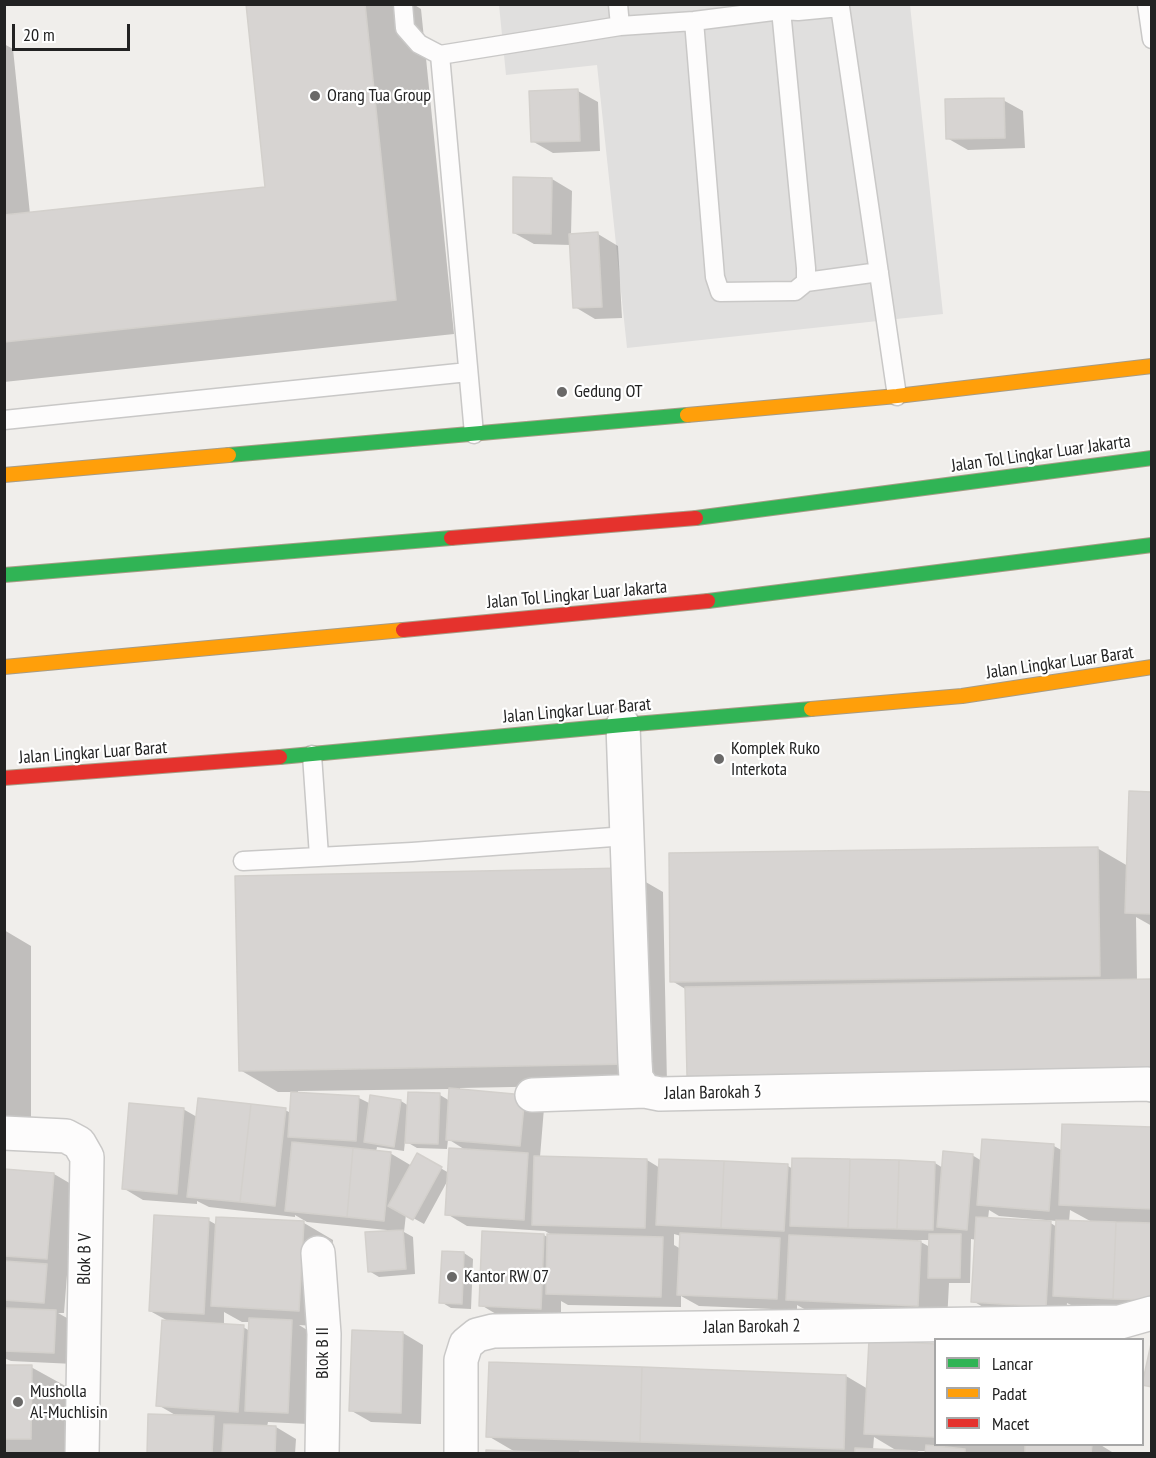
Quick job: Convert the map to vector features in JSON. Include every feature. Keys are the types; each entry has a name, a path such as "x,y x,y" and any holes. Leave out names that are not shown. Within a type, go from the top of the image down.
{"main road":[{"path":"4,475 897,396 1152,366"},
{"name":"Jalan Tol Lingkar Luar Jakarta","path":"4,575 699,518 1152,458"},
{"name":"Jalan Tol Lingkar Luar Jakarta","path":"4,667 690,603 1152,545"},
{"name":"Jalan Lingkar Luar Barat","path":"4,778 312,755 623,724 962,696 1152,668"}],"street":[{"name":"Jalan Barokah 3","path":"623,724 635,1062 636,1078 645,1091 660,1094 1152,1085"},
{"path":"532,1095 645,1091"},
{"name":"Blok B V","path":"4,1133 66,1136 79,1143 87,1157 82,1454"},
{"name":"Blok B II","path":"318,1253 324,1334 322,1454"},
{"name":"Jalan Barokah 2","path":"461,1454 461,1360 466,1344 477,1335 493,1331 1120,1322 1152,1312"}],"lane":[{"path":"403,4 405,28 419,44 440,55 620,26 694,21 714,11 843,6 897,396"},
{"path":"618,4 620,26"},
{"path":"1147,4 1152,39"},
{"path":"792,8 806,282"},
{"path":"694,21 715,277 720,292 795,291 806,282 879,272"},
{"path":"440,55 474,434"},
{"path":"4,420 468,372"},
{"path":"312,755 319,856"},
{"path":"243,861 424,851 626,836"}],"shaded area":[{"path":"499,5 910,5 943,314 627,348 597,65 506,75"}],"building":[{"name":"Orang Tua Group","path":"246,4 365,4 396,300 4,342 4,215 265,187"},
{"path":"578,89 580,141 531,142 529,91"},
{"path":"1004,98 1005,138 946,139 945,99"},
{"path":"513,177 552,178 551,234 513,233"},
{"path":"598,232 602,307 573,308 569,234"},
{"path":"1129,791 1152,792 1152,914 1125,913"},
{"path":"1098,847 1100,976 670,982 669,853"},
{"path":"626,868 629,1064 239,1071 235,876"},
{"path":"1152,979 1152,1068 687,1076 685,987"},
{"path":"449,1088 525,1095 520,1146 446,1140"},
{"path":"291,1092 359,1096 356,1141 288,1137"},
{"path":"408,1092 440,1093 438,1144 405,1143"},
{"path":"370,1095 401,1100 394,1147 364,1142"},
{"path":"198,1098 251,1104 240,1202 187,1197"},
{"path":"129,1103 184,1108 177,1194 122,1189"},
{"path":"251,1104 286,1108 275,1206 240,1202"},
{"path":"1062,1124 1152,1127 1152,1209 1059,1205"},
{"path":"982,1139 1054,1144 1049,1211 977,1205"},
{"path":"292,1142 353,1148 347,1217 285,1211"},
{"path":"353,1148 391,1152 384,1221 347,1217"},
{"path":"449,1148 528,1153 524,1220 445,1215"},
{"path":"943,1151 973,1154 967,1230 937,1227"},
{"path":"417,1153 442,1167 413,1220 388,1206"},
{"path":"534,1156 647,1159 645,1228 532,1225"},
{"path":"792,1158 850,1159 848,1228 790,1226"},
{"path":"659,1159 724,1161 721,1228 656,1225"},
{"path":"850,1159 899,1160 897,1229 848,1228"},
{"path":"899,1160 935,1162 933,1230 897,1229"},
{"path":"724,1161 788,1164 784,1231 721,1228"},
{"path":"4,1169 54,1173 47,1259 4,1256"},
{"path":"154,1215 209,1218 204,1314 149,1311"},
{"path":"216,1217 304,1221 299,1311 211,1306"},
{"path":"976,1217 1051,1221 1046,1307 971,1302"},
{"path":"1056,1220 1116,1222 1113,1299 1053,1296"},
{"path":"1116,1222 1152,1223 1152,1300 1113,1299"},
{"path":"403,1230 406,1269 368,1272 365,1232"},
{"path":"482,1231 544,1234 541,1309 479,1306"},
{"path":"680,1233 780,1238 777,1299 677,1295"},
{"path":"547,1234 663,1237 661,1297 546,1294"},
{"path":"929,1234 961,1234 960,1278 928,1278"},
{"path":"789,1235 921,1241 918,1306 786,1300"},
{"name":"Kantor RW 07","path":"442,1251 464,1252 462,1304 439,1303"},
{"path":"4,1261 47,1264 44,1303 4,1300"},
{"path":"4,1308 56,1310 54,1353 4,1351"},
{"path":"249,1318 292,1320 288,1413 245,1411"},
{"path":"162,1320 244,1325 238,1412 156,1406"},
{"path":"352,1330 403,1332 401,1413 349,1411"},
{"path":"1152,1339 1152,1387 1144,1385"},
{"path":"869,1340 934,1344 934,1437 864,1434"},
{"path":"489,1362 642,1367 640,1442 486,1437"},
{"name":"Musholla Al-Muchlisin","path":"4,1365 32,1365 31,1439 4,1439"},
{"path":"642,1367 846,1375 844,1449 640,1442"},
{"path":"148,1414 214,1416 212,1454 147,1454"},
{"path":"224,1424 276,1426 275,1454 222,1454"},
{"path":"926,1445 965,1449 965,1454 925,1454"},
{"path":"1025,1446 1092,1446 1091,1454 1025,1454"},
{"path":"855,1448 917,1451 917,1454 855,1454"},
{"path":"486,1450 562,1453 562,1454 486,1454"},
{"path":"580,1451 633,1453 633,1454 580,1454"}],"traffic: fast":[{"path":"229,455 687,415"},
{"path":"696,518 1152,458"},
{"path":"4,575 451,538"},
{"path":"708,601 1152,545"},
{"path":"280,757 811,709"}],"traffic: slow":[{"path":"687,415 897,396 1152,366"},
{"path":"4,475 229,455"},
{"path":"4,667 403,630"},
{"path":"811,709 962,696 1152,667"}],"traffic: jam":[{"path":"451,538 696,518"},
{"path":"403,630 708,601"},
{"path":"4,778 280,757"}],"place":[{"name":"Orang Tua Group","path":"315,96"},
{"name":"Gedung OT","path":"562,392"},
{"name":"Komplek Ruko Interkota","path":"719,759"},
{"name":"Kantor RW 07","path":"452,1277"},
{"name":"Musholla Al-Muchlisin","path":"18,1402"}]}
